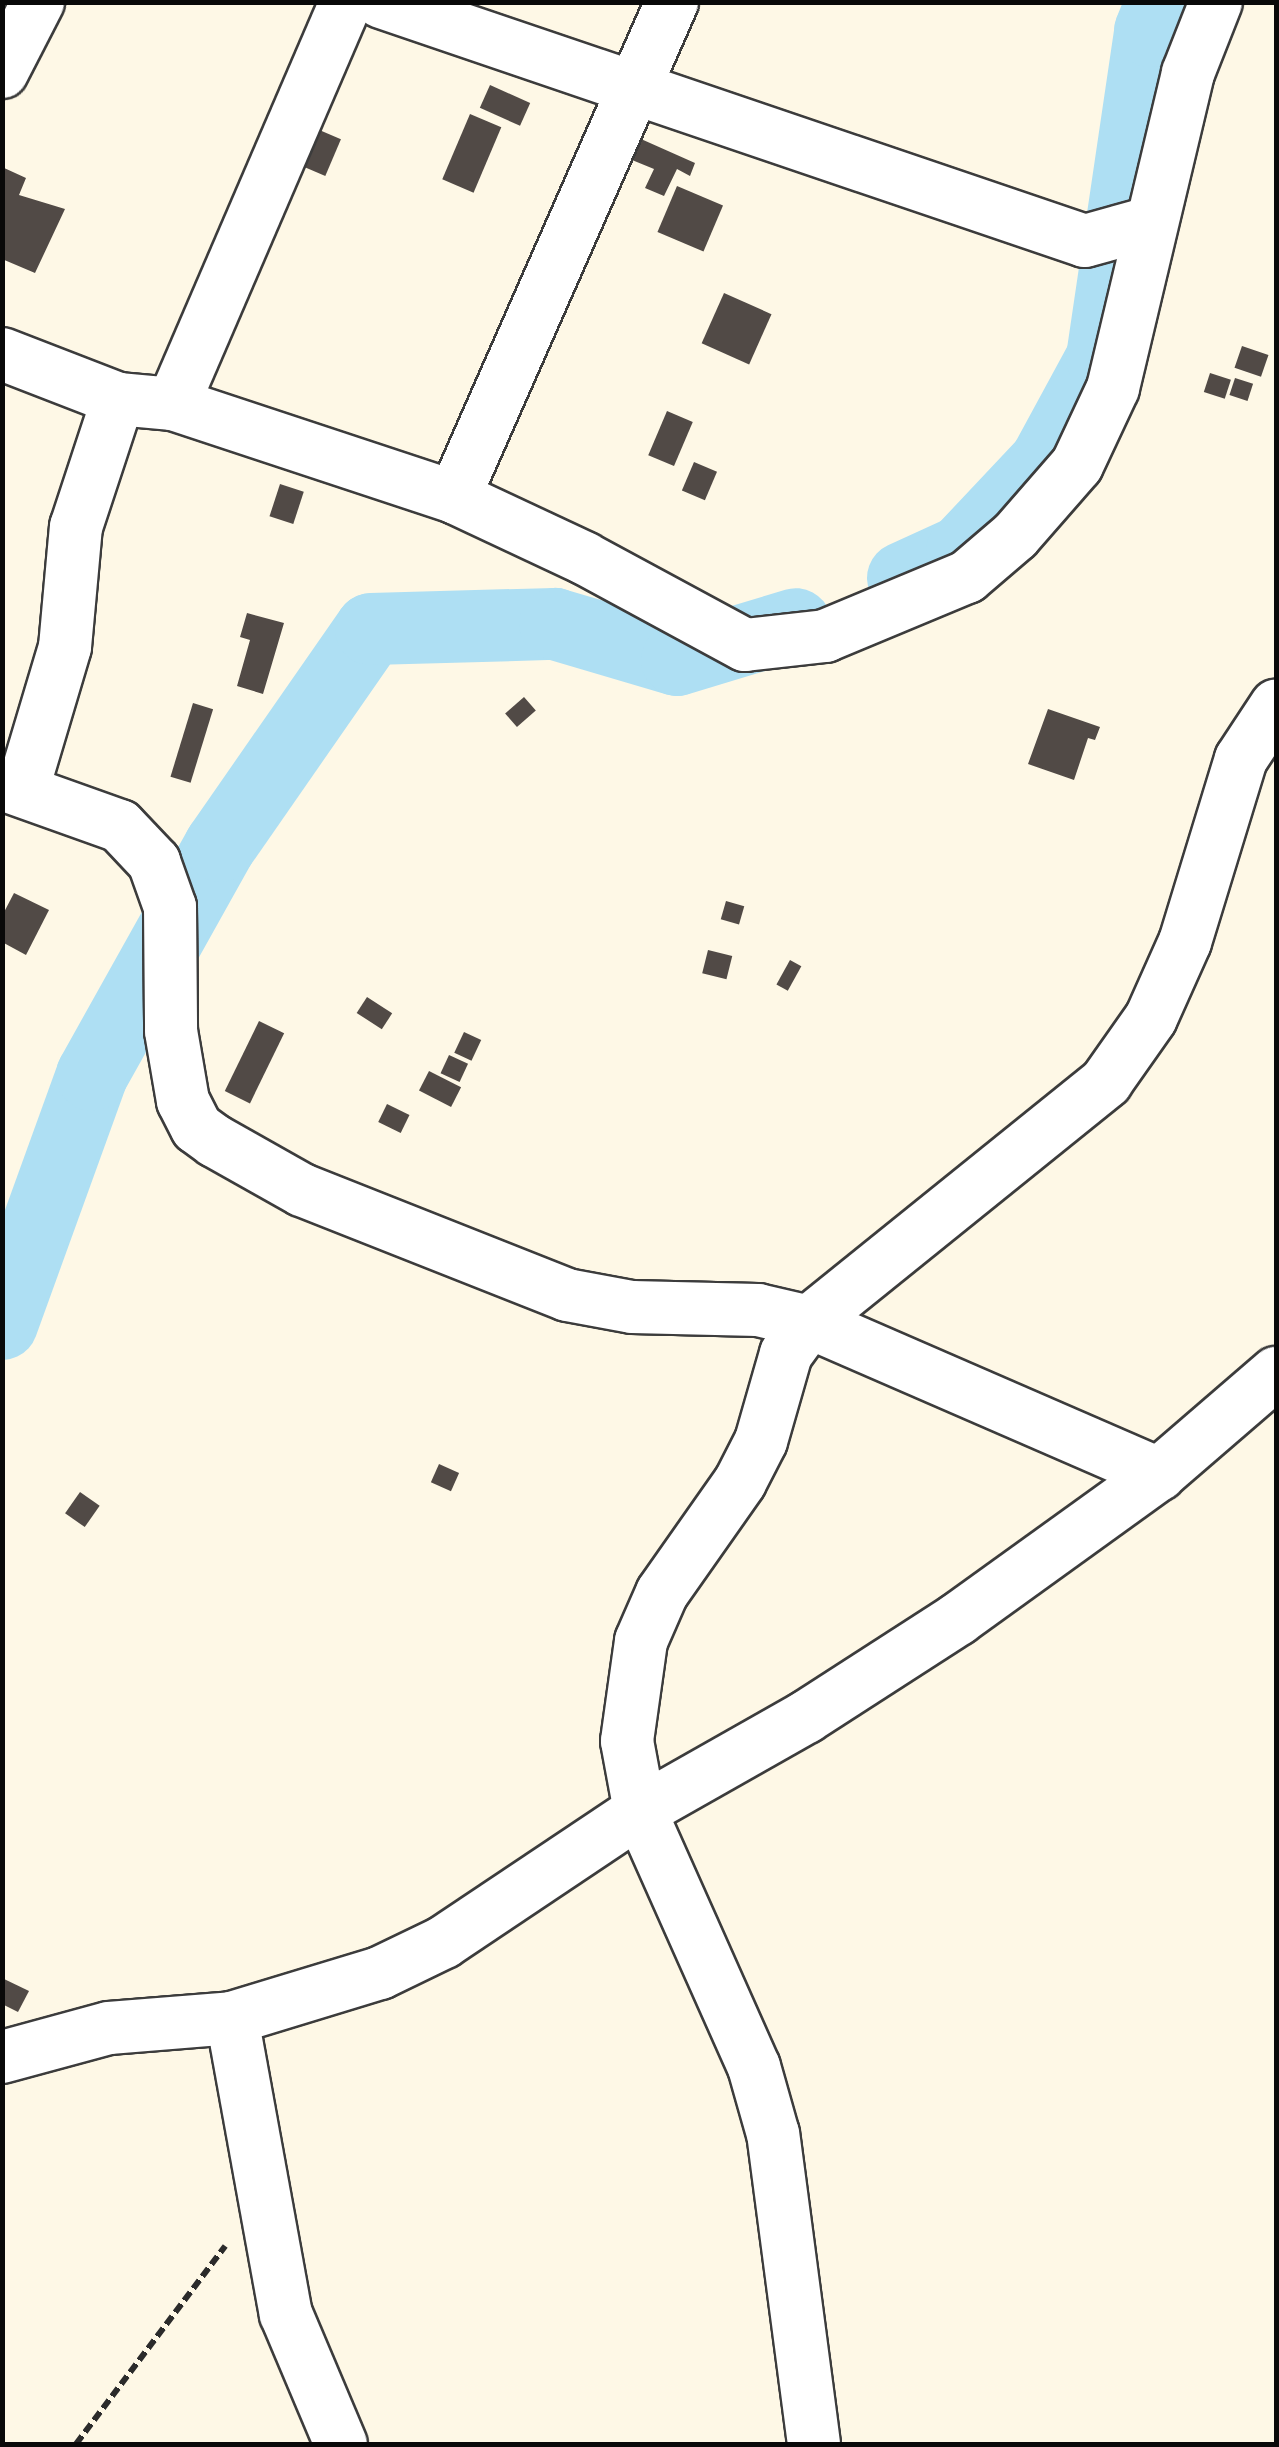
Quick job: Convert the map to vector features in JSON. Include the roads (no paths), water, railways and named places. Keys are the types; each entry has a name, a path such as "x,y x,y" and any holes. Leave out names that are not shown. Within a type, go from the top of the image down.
{"street":[{"path":"2,72 38,2"},
{"path":"174,404 346,2"},
{"path":"381,2 1085,241 1150,224"},
{"path":"454,497 672,2"},
{"path":"2,354 118,399 174,404 454,497 584,558 745,646 825,636 904,608 967,577 1015,536 1078,465 1113,388 1188,73 1216,2"},
{"path":"118,399 76,527 65,647 13,786 120,826 154,862 170,906 171,1030 183,1101 197,1128 214,1142 302,1190 568,1295 632,1307 758,1310 809,1322 1158,1474"},
{"path":"814,2444 764,2100 701,1940 640,1811 627,1741 641,1641 662,1593 740,1482 761,1441 786,1354 809,1322 1106,1082 1151,1018 1184,942 1241,759 1276,706"},
{"path":"2,2057 109,2028 232,2018 380,1974 444,1942 640,1811 899,1658 1158,1474 1276,1374"},
{"path":"232,2018 286,2314 340,2444"}],"waterway":[{"path":"903,578 962,551 1045,463 1102,358 1150,31 1162,2"},
{"path":"2,1324 92,1075 220,846 371,629 555,624 677,660 796,624"}]}
